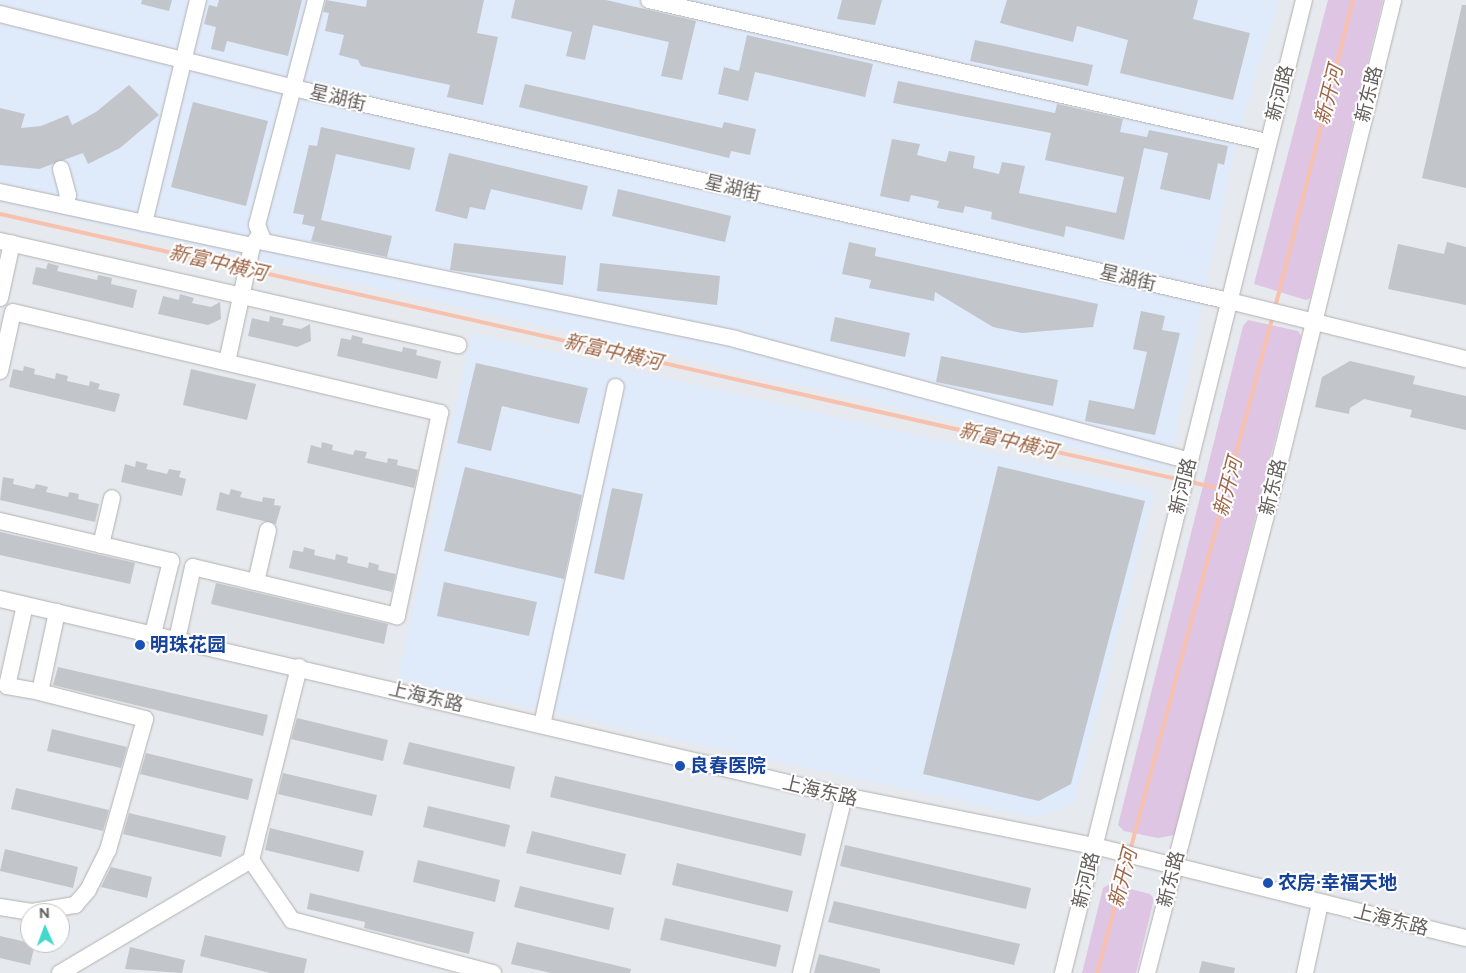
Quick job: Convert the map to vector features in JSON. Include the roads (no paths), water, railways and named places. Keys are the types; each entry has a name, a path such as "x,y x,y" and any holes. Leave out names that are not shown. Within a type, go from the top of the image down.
{"street":[{"path":"144,223 198,0"},
{"path":"227,362 242,290 316,0"},
{"path":"649,0 1267,142"},
{"name":"新河路","path":"1063,973 1267,142 1304,0"},
{"name":"新东路","path":"1147,973 1173,867 1277,473 1311,322 1393,0"},
{"name":"星湖街","path":"0,14 294,88 1229,301 1466,359"},
{"path":"61,169 68,195 65,206"},
{"path":"0,192 254,245 264,242 735,339 1188,467"},
{"path":"0,298 6,242 242,290 458,345"},
{"path":"0,371 13,312 440,413 397,616 193,567 178,640"},
{"path":"542,725 616,387"},
{"path":"101,545 112,498"},
{"path":"0,521 171,561 153,634"},
{"path":"256,582 268,530"},
{"name":"上海东路","path":"0,600 299,667 844,796 1094,846 1144,860 1466,938"},
{"path":"0,907 32,912 75,905 88,890 108,850 145,719 40,692 4,685 25,605"},
{"path":"40,692 57,612"},
{"path":"60,973 251,860 299,667"},
{"path":"801,973 844,796"},
{"path":"251,860 292,920 493,973"},
{"path":"1304,973 1320,903"}],"waterway":[{"name":"新开河","path":"1275,308 1353,0"},
{"name":"新富中横河","path":"0,214 244,269"},
{"name":"新富中横河","path":"251,270 1181,480"},
{"name":"新开河","path":"1130,851 1273,315"},
{"name":"新富中横河","path":"1190,482 1227,490"},
{"name":"新开河","path":"1097,973 1128,858"}],"place":[{"name":"明珠花园","path":"140,645"},
{"name":"良春医院","path":"680,766"},
{"name":"农房·幸福天地","path":"1268,883"}]}
